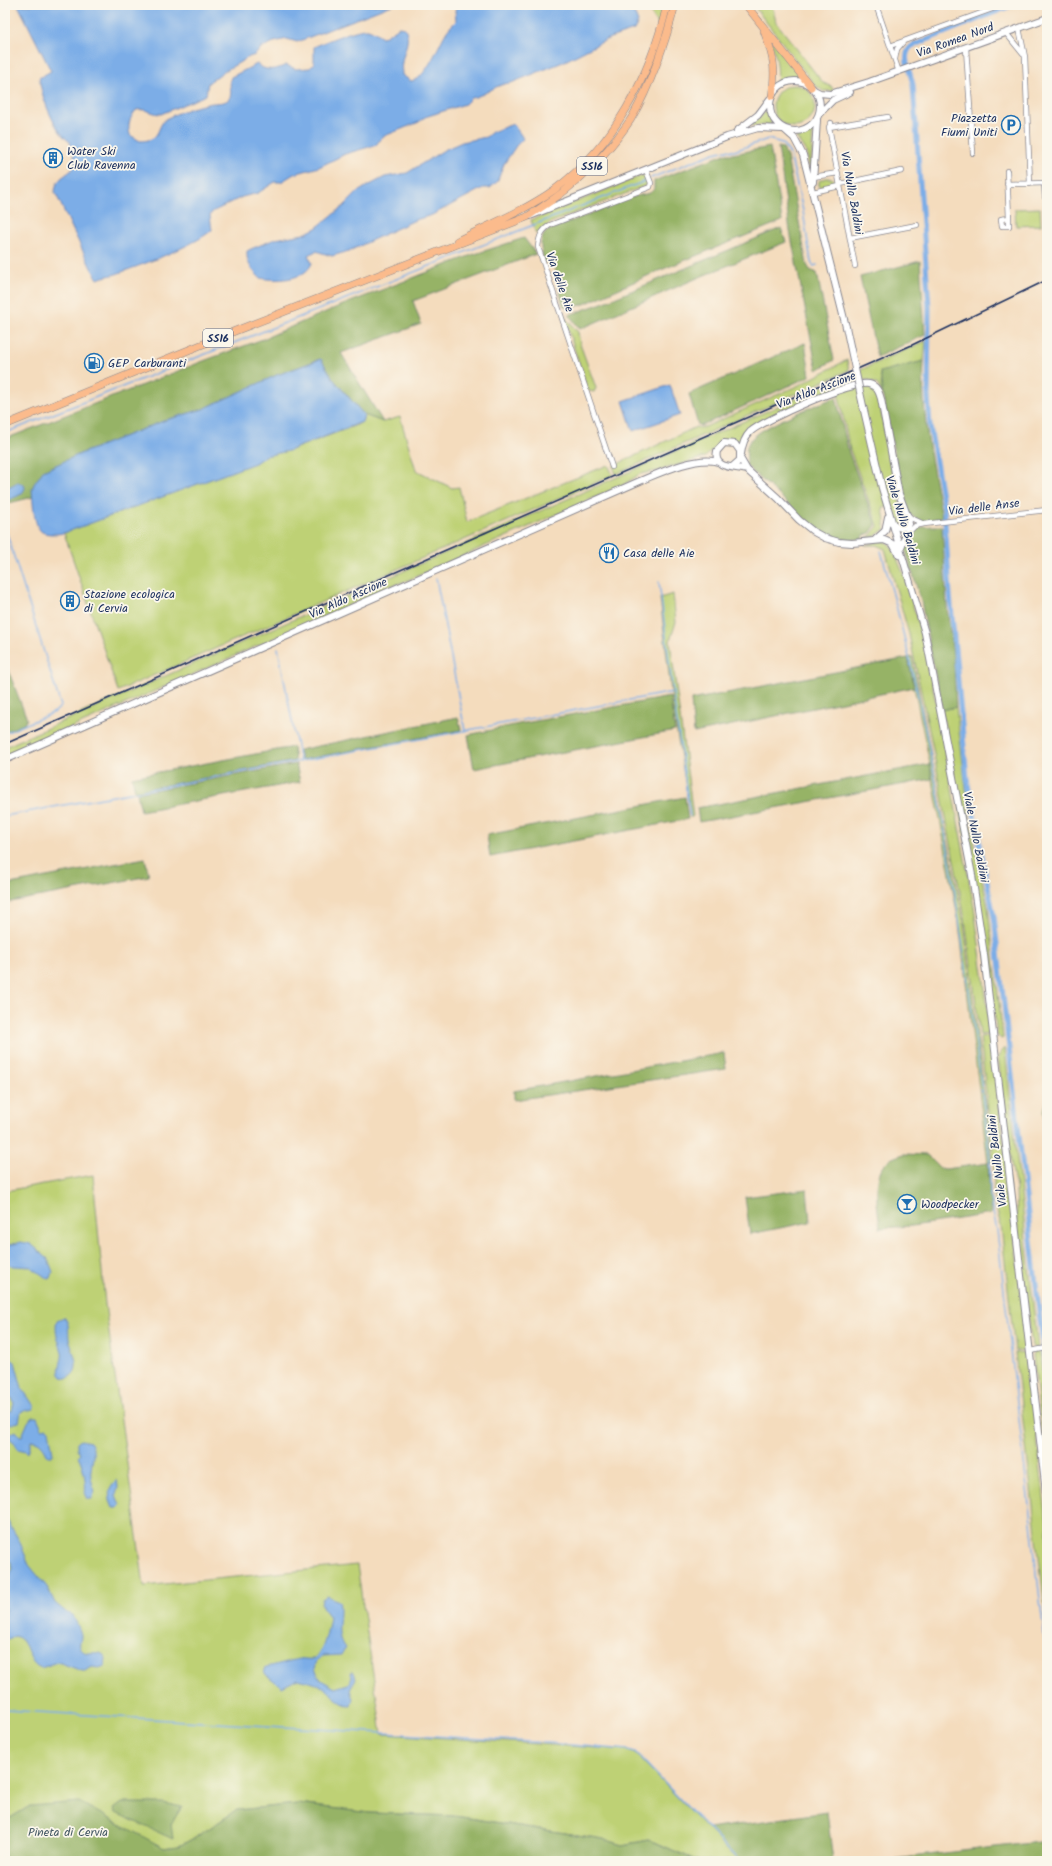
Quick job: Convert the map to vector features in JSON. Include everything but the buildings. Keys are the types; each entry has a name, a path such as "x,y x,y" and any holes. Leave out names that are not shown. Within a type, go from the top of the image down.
{"main road":[{"name":"SS16","path":"5,425 234,331 432,253 536,202 572,177 608,139 626,111 646,70 661,30 667,5"},
{"name":"SS16","path":"432,253 443,251 527,217 566,190 582,176 601,156 630,120 641,101 665,39 675,5"},
{"path":"746,5 813,89"},
{"path":"762,26 774,56 775,78 771,97"}],"street":[{"path":"876,5 899,72"},
{"path":"890,46 995,8 999,5"},
{"name":"Via Romea Nord","path":"813,89 820,93 830,94 870,82 1047,18"},
{"path":"1019,28 1025,57 1030,184"},
{"path":"1006,33 1021,49 1025,57"},
{"path":"895,61 897,49 904,41"},
{"path":"966,48 972,153"},
{"path":"527,217 647,173 727,137 748,124 758,115 778,88 789,82 802,82 813,89 820,103 818,117 812,124 803,130 792,132 784,129 758,128 727,137"},
{"name":"Via Romea Nord","path":"818,117 833,100 870,82"},
{"path":"771,97 769,108 772,118 784,129"},
{"name":"Viale Nullo Baldini","path":"813,191 818,117"},
{"name":"Via Nullo Baldini","path":"855,266 830,125 888,117"},
{"name":"Viale Nullo Baldini","path":"784,129 800,147 813,191 846,327 876,465 888,512 925,633 972,876 984,955 1033,1350 1047,1501"},
{"path":"813,191 902,171"},
{"path":"1007,171 1009,218"},
{"name":"Via delle Aie","path":"612,468 538,247 540,236 544,228 650,187 651,183 647,173"},
{"path":"813,177 838,173"},
{"path":"1007,184 1046,183 1045,197"},
{"path":"850,238 916,224"},
{"name":"Via Aldo Ascione","path":"733,444 773,419 836,391 861,383 873,385 879,391 881,399 899,494 907,513 917,524"},
{"path":"732,467 737,464 746,436"},
{"path":"702,461 717,451 724,443 733,444 739,448 740,456 747,470 778,498 799,520 825,538 852,543 876,539 884,540 892,544 906,569"},
{"path":"717,451 718,462"},
{"path":"702,461 718,462 726,467 747,470"},
{"name":"Via Aldo Ascione","path":"5,760 640,481 665,471 702,461"},
{"name":"Via delle Anse","path":"917,524 1047,510"},
{"path":"876,539 883,534 886,528 888,512"},
{"path":"907,513 917,524"},
{"path":"891,522 901,528 917,524"},
{"path":"900,550 906,535 917,524"},
{"path":"1033,1350 1047,1348"}],"green space":[{"path":"645,5 663,5 659,26"},
{"path":"753,5 772,5 776,22 823,83 831,86 834,91 823,91 815,85"},
{"path":"769,38 803,79 790,78 777,84 778,71"},
{"path":"790,85 798,85 806,88 812,94 815,106 812,118 806,124 798,127 790,127 782,124 776,118 773,110 773,102 776,94 782,88"},
{"path":"766,111 772,124 753,126 752,125"},
{"path":"813,130 810,169 806,152 796,137"},
{"path":"770,147 782,221 656,272 582,305 566,308 563,305 553,260 544,262 542,253 541,242 547,231 632,197 650,193 654,189 654,181 725,154 733,154"},
{"path":"778,147 783,148 787,157 807,265 810,270 817,273 834,360 817,370 790,231"},
{"path":"643,175 648,180 648,184 645,186 552,222 536,234 531,220"},
{"path":"825,178 832,178 836,182 827,187 819,186 819,181"},
{"path":"1040,208 1041,225 1016,226 1015,209"},
{"path":"781,228 786,242 702,276 580,329 569,315 605,302"},
{"path":"524,238 536,254 413,301 421,324 341,353 383,422 364,415 334,380 320,359 277,375 203,409 166,420 80,454 50,468 34,484 33,497 5,504 5,439 263,339 335,308 472,255"},
{"path":"920,261 925,335 877,357 860,277"},
{"path":"564,317 578,332 580,344 596,388 594,392 589,391 587,388"},
{"path":"926,341 924,361 880,372 883,398 878,385 869,380 862,380 828,391 755,425 739,440 717,446 705,457 657,471 640,474 623,485 406,581 384,588 370,596 5,757 5,747"},
{"path":"805,343 810,376 701,426 698,425 689,394"},
{"path":"847,360 849,370 616,474 613,466 696,427 705,427 799,385"},
{"path":"924,361 924,401 928,440 942,518 921,522 909,514 903,497 883,398 880,372"},
{"path":"853,387 870,388 876,392 878,396 895,487 905,521 901,525 897,524 891,506 883,508 885,529 875,536 865,539 870,536 878,526 850,450 838,393"},
{"path":"836,397 849,453 876,525 870,533 862,536 863,539 835,538 816,529 807,523 746,465 746,451 749,442 764,429 789,416"},
{"path":"364,415 383,422 400,417 416,470 452,488 459,487 467,522 608,465 613,475 118,691 64,533 255,463 265,456 288,451 357,425 362,422"},
{"path":"942,526 947,607 954,664 956,707 942,710 921,601 904,545 911,534 919,528"},
{"path":"880,541 887,542 893,549 906,580 927,656 974,907 991,1034 980,1035 965,919 933,749 909,634 885,549 876,545 865,545"},
{"path":"673,594 676,622 670,641 693,816 691,818 673,709 660,598"},
{"path":"912,657 964,924 992,1162 988,1163 959,924 930,764 908,658"},
{"path":"908,658 914,687 694,733 691,700"},
{"path":"5,662 27,719 24,724 5,732"},
{"path":"670,697 675,731 474,769 468,735 519,724"},
{"path":"956,707 970,822 988,907 1003,1038 1001,1039 997,1035 988,963 942,710"},
{"path":"458,717 461,730 301,760 299,750"},
{"path":"293,747 295,761 135,791 132,777"},
{"path":"296,764 300,782 141,811 137,793"},
{"path":"930,764 932,779 699,822 697,808"},
{"path":"685,797 688,819 490,857 487,835"},
{"path":"145,858 149,876 5,903 5,885"},
{"path":"991,1036 1010,1195 994,1198 994,1164 980,1037"},
{"path":"1003,1049 1005,1049 1038,1348 1032,1346 1017,1220 1016,1188 1011,1163 998,1057"},
{"path":"724,1053 726,1069 514,1100 514,1091"},
{"path":"1047,1100 1047,1139 1044,1110"},
{"path":"904,1154 927,1155 940,1168 946,1169 988,1163 991,1214 912,1226 880,1228 877,1204 878,1178 889,1160"},
{"path":"93,1175 105,1304 144,1586 357,1565 382,1734 629,1750 635,1753 738,1861 698,1861 649,1840 623,1845 603,1839 455,1816 370,1813 298,1804 237,1810 196,1837 179,1846 164,1848 30,1806 5,1821 5,1191"},
{"path":"807,1189 810,1222 750,1234 745,1197"},
{"path":"1010,1196 1027,1350 1015,1351 1001,1226 994,1200"},
{"path":"1036,1351 1039,1351 1040,1354 1047,1419 1047,1479 1033,1355"},
{"path":"1027,1352 1047,1523 1047,1625 1015,1353"},
{"name":"Pineta di Cervia","path":"79,1802 164,1848 179,1846 196,1837 237,1810 298,1804 370,1813 455,1816 603,1839 623,1845 649,1840 698,1861 5,1861 5,1821 30,1806"},
{"path":"122,1803 163,1803 182,1807 171,1824 173,1839 116,1813 114,1809"},
{"path":"827,1812 833,1861 738,1861 708,1829"},
{"path":"1047,1841 1047,1861 877,1861"}],"water":[{"path":"18,5 392,5 297,42 287,39 274,42 261,48 255,55 223,72 208,83 206,95 161,114 136,110 130,121 129,131 130,135 140,141 152,139 158,133 163,122 175,114 198,106 228,100 231,95 231,77 257,64 260,67 267,69 275,69 286,65 296,69 310,68 314,64 314,47 363,29 373,31 382,37 399,27 405,28 407,32 407,41 402,64 402,75 411,81 417,79 432,60 447,31 456,21 455,10 457,5 631,5 638,22 634,30 610,38 563,62 471,98 465,104 425,117 419,122 382,137 376,145 345,154 319,167 294,174 281,182 275,182 258,193 242,197 212,212 210,216 212,230 204,236 180,249 152,261 98,279 91,268 55,192 58,182 74,167 75,164 70,142 64,137 54,122 43,95 39,78 51,71"},
{"path":"513,124 523,139 516,146 504,164 497,182 490,188 483,188 432,215 415,220 349,251 332,256 316,251 308,255 312,263 308,269 297,276 282,279 260,278 250,266 247,259 247,251 275,239 304,234 316,228 364,188 385,177 407,173 444,150 462,142 486,137 492,132"},
{"path":"321,359 334,380 364,415 362,422 288,451 265,456 255,463 64,533 47,534 39,529 35,519 32,489 43,471 80,454 166,420 203,409 277,375"},
{"path":"670,385 680,415 633,431 623,401"},
{"path":"18,482 24,485 24,491 18,496 8,500 5,489"},
{"path":"21,1242 31,1244 48,1259 53,1272 51,1278 48,1279 31,1267 5,1264 5,1246"},
{"path":"64,1317 68,1325 69,1338 76,1360 75,1370 72,1375 67,1378 62,1377 59,1371 62,1352 56,1329 57,1320"},
{"path":"5,1355 15,1362 22,1388 34,1406 33,1409 21,1412 19,1422 11,1424 6,1419 6,1411 12,1411 14,1403 12,1398 5,1395"},
{"path":"32,1417 37,1417 42,1429 47,1428 49,1430 53,1454 52,1456 48,1456 40,1443 31,1441 28,1453 18,1449 14,1442 10,1439 10,1434 16,1431 20,1436 22,1436 28,1422"},
{"path":"81,1440 90,1442 93,1448 91,1473 94,1492 92,1499 88,1499 85,1493 84,1474 78,1456 80,1454 77,1449 77,1443"},
{"path":"117,1480 118,1487 116,1495 120,1505 118,1508 113,1508 109,1492 111,1486"},
{"path":"5,1517 19,1540 29,1565 47,1587 55,1603 67,1613 73,1615 81,1634 81,1649 87,1653 100,1653 103,1655 106,1658 105,1666 99,1668 91,1667 85,1671 82,1671 58,1662 41,1668 36,1665 30,1657 20,1638 15,1636 6,1640 5,1657 5,1581 9,1579 12,1570 11,1562 5,1556"},
{"path":"327,1596 339,1601 339,1631 341,1642 345,1648 341,1655 323,1656 317,1660 315,1669 321,1680 335,1688 348,1684 352,1677 351,1672 354,1672 356,1678 350,1690 353,1699 351,1705 343,1703 326,1689 317,1684 298,1679 282,1687 264,1673 266,1667 299,1659 312,1659 320,1653 327,1634 330,1617 321,1605 322,1599"}],"waterway":[{"path":"1013,5 912,46 907,54 907,64 913,85 929,307 928,397 930,426 944,508 950,594 967,779 994,917 1047,1380"},
{"path":"651,178 714,153 726,150 734,151 768,139 782,143 790,154 803,211 811,262 813,266 817,265"},
{"path":"5,433 648,180"},
{"path":"5,528 61,706 55,712 5,733"},
{"path":"881,551 919,701 935,777 961,930 990,1161 990,1198 997,1230 1047,1660"},
{"path":"436,578 465,731"},
{"path":"5,816 673,692 659,582"},
{"path":"278,648 300,762"},
{"path":"673,692 690,816"},
{"path":"5,1710 548,1743 629,1750 635,1752 739,1861"}],"railway":[{"path":"5,744 912,345 1047,280"}],"place":[{"name":"Piazzetta Fiumi Uniti","path":"1011,125"},
{"name":"Water Ski Club Ravenna","path":"53,158"},
{"name":"GEP Carburanti","path":"94,363"},
{"name":"Casa delle Aie","path":"609,553"},
{"name":"Stazione ecologica di Cervia","path":"70,601"},
{"name":"Woodpecker","path":"907,1204"}]}
